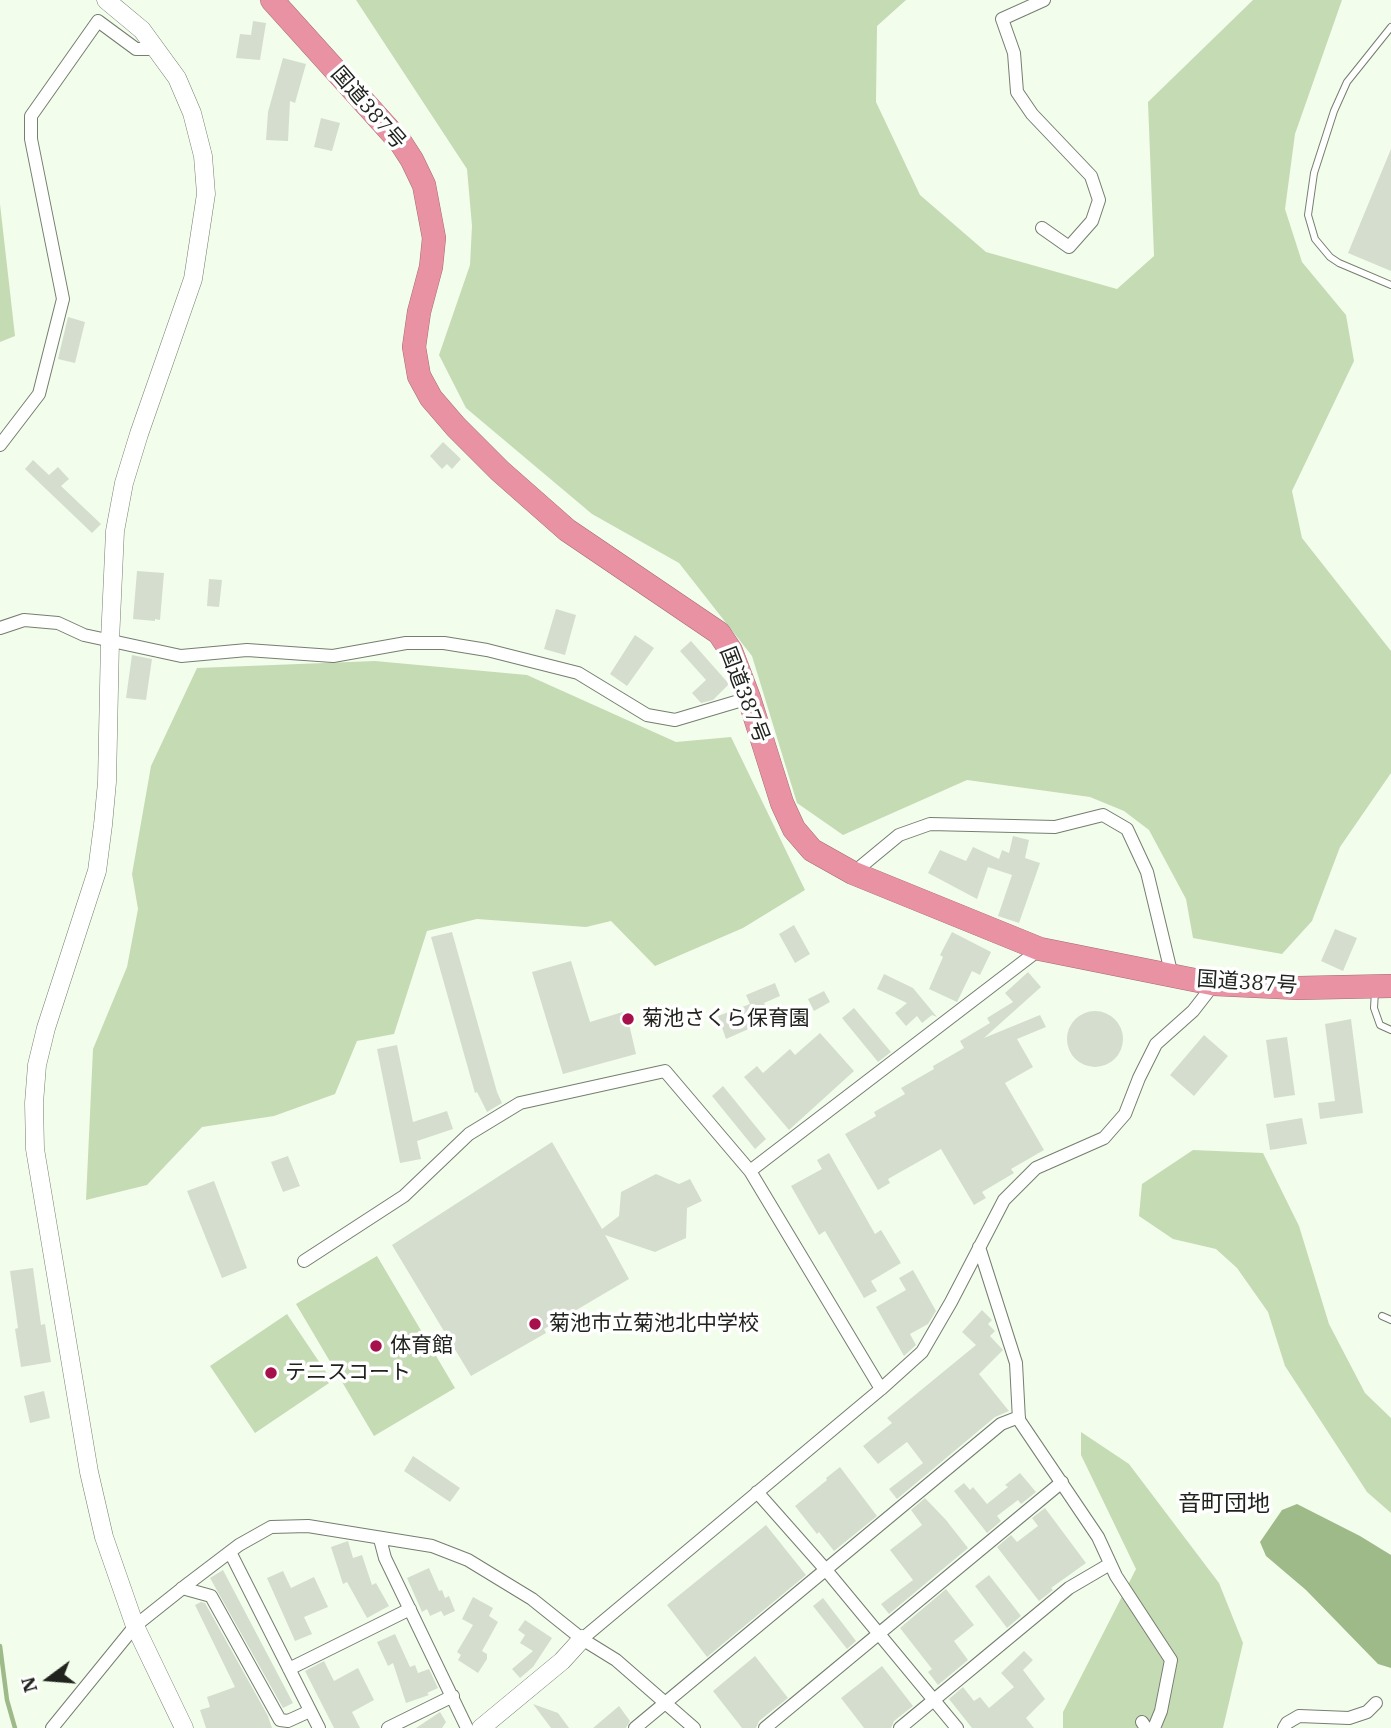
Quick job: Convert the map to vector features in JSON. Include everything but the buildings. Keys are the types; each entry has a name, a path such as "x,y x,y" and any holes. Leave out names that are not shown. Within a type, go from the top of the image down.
{"highway":[{"name":"国道387号","path":"272,0 401,143 424,185 434,238 431,267 419,312 414,347 419,376 431,398 500,471 568,530 719,633 731,652 782,803 794,829 812,850 853,873 1040,949 1214,984 1298,988 1383,986"}],"street":[{"path":"106,0 142,30 177,78 192,113 203,156 206,194 193,279 124,483 115,531 107,782 97,871 46,1028 37,1065 34,1103 40,1184 89,1472 104,1538 135,1626 184,1728"},
{"path":"1042,228 1069,247 1092,221 1099,200 1091,176 1032,114 1017,92 1014,53 1002,19 1044,0"},
{"path":"0,444 39,394 63,299 31,139 31,116 98,21 136,49 156,48"},
{"path":"0,628 24,620 58,623 84,635 181,656 247,650 333,656 406,643 444,643 487,650 578,673 647,715 675,720 748,698"},
{"path":"853,873 899,835 930,824 1055,827 1103,815 1127,829 1147,872 1172,976"},
{"path":"750,1171 1040,949"},
{"path":"481,1728 562,1661 582,1639 922,1352 1004,1200 1036,1168 1104,1138 1125,1114 1156,1044 1193,1011 1214,984"},
{"path":"304,1261 404,1196 469,1134 520,1103 664,1071 750,1171 881,1389"},
{"path":"979,1247 1016,1363 1019,1417 1098,1537 1115,1576 1171,1660 1161,1711 1154,1728"},
{"path":"635,1728 1001,1424 1019,1417"},
{"path":"765,1728 1062,1482"},
{"path":"757,1492 826,1570 957,1728"},
{"path":"52,1728 135,1626 182,1588 230,1552 271,1527 308,1526 432,1546 468,1560 531,1599 582,1639 615,1660 694,1728"},
{"path":"380,1539 385,1558 467,1728"},
{"path":"230,1552 319,1728"},
{"path":"900,1728 1069,1588 1110,1564"},
{"path":"182,1588 211,1596 280,1720 288,1721 310,1711"},
{"path":"289,1669 410,1609"},
{"path":"388,1728 453,1696"},
{"path":"1284,1728 1298,1716 1349,1718 1367,1712 1376,1703"}],"lane":[{"path":"1391,27 1347,82 1334,111 1314,173 1308,215 1315,239 1330,257 1391,285"},
{"path":"1383,986 1374,1008 1380,1025 1391,1030"},
{"path":"1382,1316 1391,1320"}],"shaded area":[{"path":"356,0 906,0 877,26 876,102 920,195 986,252 1117,289 1154,256 1148,102 1253,0 1342,0 1295,134 1285,209 1302,262 1346,315 1354,361 1292,491 1302,538 1391,651 1391,773 1340,847 1312,921 1282,954 1193,938 1186,899 1149,830 1124,811 1090,797 967,780 843,835 797,803 752,656 679,563 592,514 466,408 439,355 470,265 472,226 467,169"},
{"path":"0,204 15,336 0,342"},
{"path":"375,661 527,675 676,742 731,737 805,890 743,928 655,966 611,921 586,927 477,919 427,931 394,1034 357,1041 335,1094 274,1116 202,1127 147,1185 86,1200 93,1049 127,967 138,909 132,874 151,766 197,668"},
{"path":"1193,1150 1263,1153 1299,1226 1329,1324 1365,1393 1391,1418 1391,1513 1367,1492 1285,1366 1268,1312 1237,1268 1216,1249 1173,1239 1139,1216 1142,1184"},
{"name":"体育館","path":"377,1256 455,1388 374,1436 296,1304"},
{"name":"テニスコート","path":"287,1314 332,1381 255,1433 210,1366"},
{"path":"1081,1432 1129,1464 1219,1583 1243,1643 1223,1728 1063,1728 1063,1712 1136,1569 1081,1455"},
{"path":"1297,1504 1391,1555 1391,1668 1378,1664 1306,1590 1266,1556 1260,1542 1282,1510"}],"waterway":[{"path":"0,1646 7,1700 15,1728"}],"place":[{"name":"菊池さくら保育園","path":"628,1019"},
{"name":"菊池市立菊池北中学校","path":"535,1324"},
{"name":"体育館","path":"376,1346"},
{"name":"テニスコート","path":"271,1373"}],"district":[{"name":"音町団地","path":"1224,1504"}]}
